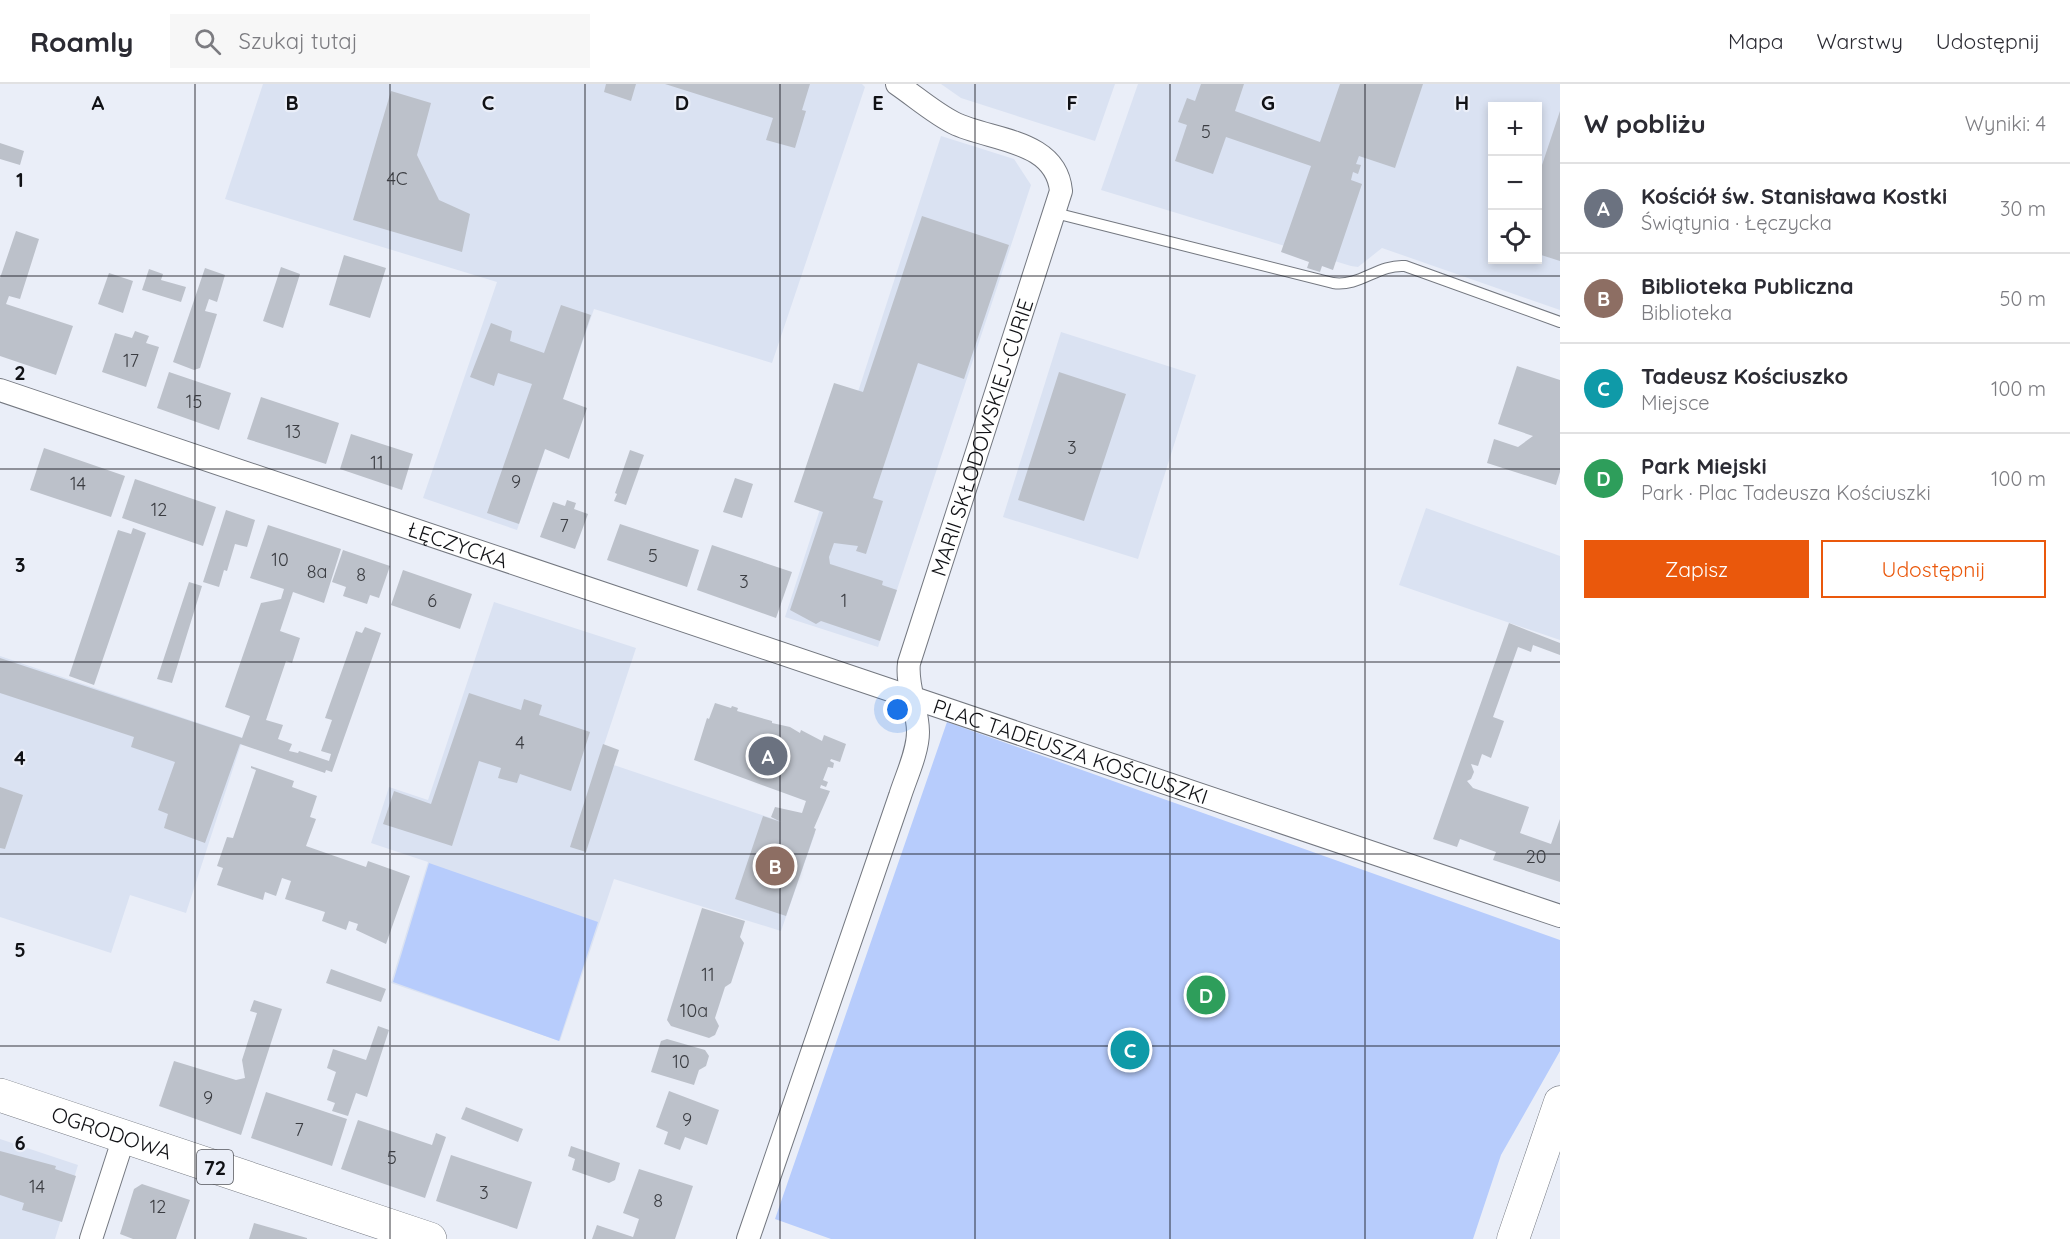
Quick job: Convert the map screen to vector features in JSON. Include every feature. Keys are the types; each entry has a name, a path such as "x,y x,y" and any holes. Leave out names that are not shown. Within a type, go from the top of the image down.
{"main road":[{"name":"OGRODOWA","path":"0,1095 422,1238"},
{"path":"1513,1239 1560,1102"}],"street":[{"name":"MARII SKŁODOWSKIEJ-CURIE","path":"897,84 955,124 1021,144 1037,153 1051,164 1059,179 1060,191 1055,213 909,663 908,673 914,698"},
{"name":"ŁĘCZYCKA","path":"0,390 914,698"},
{"name":"PLAC TADEUSZA KOŚCIUSZKI","path":"748,1239 904,785 918,736 914,698 1560,915"},
{"path":"91,1239 124,1137"}],"lane":[{"path":"1055,213 1333,284 1346,285 1386,267 1405,266 1560,322"}],"shaded area":[{"path":"263,84 862,84 865,87 772,363 594,309 517,530 423,498 497,282 225,199"},
{"path":"941,84 1115,84 1095,141 961,98"},
{"path":"1138,84 1560,84 1560,310 1382,248 1358,267 1101,190"},
{"path":"941,136 1014,159 1031,185 878,647 785,617"},
{"path":"1061,332 1196,375 1138,559 1003,517"},
{"path":"1426,508 1560,556 1560,640 1399,585"},
{"path":"494,602 636,648 599,760 815,833 781,931 614,879 560,1041 391,983 428,862 371,843 389,787 428,800"},
{"path":"0,656 243,738 186,913 130,895 111,953 0,917"},
{"path":"947,722 1560,940 1560,1051 1501,1155 1473,1239 831,1239 775,1219"},
{"path":"429,863 598,922 559,1041 393,982"},
{"path":"0,1139 78,1165 55,1239 0,1239"}],"building":[{"path":"606,84 636,84 631,101 604,92"},
{"path":"665,84 810,84 802,110 806,111 795,148 766,140 773,118"},
{"path":"1201,84 1244,84 1235,111 1320,142 1340,84 1423,84 1395,168 1359,156 1356,164 1361,165 1358,174 1353,172 1351,180 1362,184 1333,270 1322,266 1320,272 1307,268 1309,262 1281,252 1311,166 1226,137 1213,174 1175,161 1187,125 1178,122 1187,98 1195,101"},
{"path":"391,91 431,103 417,155 439,200 470,214 462,252 353,220"},
{"path":"1560,111 1560,261 1542,255 1542,165"},
{"path":"0,143 24,151 20,165 0,159"},
{"path":"922,216 1009,245 964,379 918,363 873,498 883,501 866,554 856,551 858,546 834,543 829,557 830,564 883,581 882,585 897,590 880,641 821,621 816,624 790,610 823,512 794,502 834,383 863,392"},
{"path":"16,231 39,239 20,299 9,296 6,304 73,326 56,375 0,356 0,278"},
{"path":"344,255 386,268 370,318 329,305"},
{"path":"281,267 300,274 283,328 263,321"},
{"path":"205,268 225,275 217,302 209,299 205,311 217,314 200,368 194,370 173,362"},
{"path":"149,269 163,274 161,280 186,287 181,302 142,290"},
{"path":"109,273 133,281 123,313 98,304"},
{"path":"561,305 591,315 563,399 587,408 569,459 545,449 519,524 487,513 532,384 498,373 494,386 470,377 491,323 512,331 510,341 544,353"},
{"path":"135,331 149,336 146,343 159,347 146,387 102,372 115,333 132,338"},
{"path":"1517,366 1560,380 1560,472 1556,485 1487,463 1494,439 1518,447 1533,436 1498,424"},
{"path":"169,372 231,393 219,430 157,408"},
{"path":"1059,372 1126,394 1084,521 1018,500"},
{"path":"261,397 339,423 326,464 247,439"},
{"path":"351,434 413,454 402,490 340,469"},
{"path":"44,448 125,476 111,517 30,490"},
{"path":"630,450 644,455 626,505 614,501"},
{"path":"735,478 753,484 742,518 723,512"},
{"path":"135,479 216,507 203,546 122,518"},
{"path":"567,500 576,503 574,509 588,514 575,549 540,537 553,502 565,506"},
{"path":"226,510 255,520 247,547 235,544 227,571 224,570 219,587 203,582"},
{"path":"620,524 699,550 687,587 607,560"},
{"path":"268,525 341,549 324,603 293,592 280,631 300,638 292,663 286,661 266,720 283,725 278,739 292,744 289,751 298,753 299,751 329,761 331,754 321,751 332,720 325,718 356,631 362,633 365,627 381,633 332,772 326,770 325,773 240,744 205,843 164,828 168,814 158,810 175,762 131,747 134,737 0,693 0,658 242,738 250,716 225,707 261,603 281,599 284,589 250,578"},
{"path":"133,528 146,533 94,685 69,676 118,530 131,534"},
{"path":"712,545 792,572 776,618 697,590"},
{"path":"343,550 390,566 379,598 370,595 367,604 343,596 346,587 332,582"},
{"path":"403,570 472,594 460,629 391,605"},
{"path":"189,582 202,586 172,683 157,679"},
{"path":"1509,623 1560,643 1560,655 1533,645 1531,652 1518,647 1493,717 1504,721 1491,758 1482,754 1478,766 1471,764 1474,772 1471,779 1467,781 1473,788 1529,807 1520,833 1551,844 1560,819 1560,882 1493,860 1496,852 1460,839 1457,847 1433,839"},
{"path":"469,693 521,710 524,699 542,705 539,715 590,732 571,791 520,774 517,783 498,778 501,768 479,761 452,846 383,824 394,791 431,804"},
{"path":"715,703 738,708 737,711 790,727 800,733 801,730 822,741 824,735 846,744 840,762 831,759 830,761 834,763 833,768 828,767 823,780 828,782 826,787 821,785 820,788 830,791 814,828 816,829 786,916 735,899 763,816 781,822 771,817 775,807 802,813 806,801 694,760 707,718 709,719"},
{"path":"603,744 619,750 586,852 570,847"},
{"path":"251,766 294,781 292,787 317,796 310,817 316,819 306,846 366,867 368,861 410,876 386,944 356,930 358,924 349,921 346,930 322,921 325,912 285,899 291,881 282,878 276,896 265,892 263,900 217,885 223,868 217,866 227,837 233,838 256,770"},
{"path":"0,787 23,795 5,849 0,848"},
{"path":"702,908 745,921 740,937 744,943 731,983 725,987 715,1018 719,1026 715,1035 709,1038 671,1026 667,1020"},
{"path":"331,969 386,989 381,1002 326,983"},
{"path":"254,1000 282,1009 241,1135 159,1106 174,1061 236,1080 245,1078 242,1060 257,1013 250,1011"},
{"path":"378,1026 389,1030 367,1097 356,1093 348,1116 332,1111 335,1103 327,1100 336,1072 327,1068 333,1049 366,1060"},
{"path":"667,1039 705,1050 709,1056 706,1066 699,1070 694,1085 651,1072 661,1041"},
{"path":"669,1091 719,1110 707,1145 685,1137 680,1150 664,1144 668,1132 656,1127"},
{"path":"266,1092 347,1119 332,1166 251,1138"},
{"path":"466,1107 523,1129 518,1142 461,1119"},
{"path":"358,1120 432,1145 436,1133 446,1137 425,1198 341,1169"},
{"path":"571,1146 620,1163 615,1180 609,1183 572,1170 575,1159 568,1156"},
{"path":"0,1151 56,1166 55,1169 76,1176 62,1222 22,1210 24,1203 0,1195"},
{"path":"451,1155 532,1182 517,1229 436,1201"},
{"path":"639,1169 693,1186 675,1239 592,1239 597,1225 633,1237 639,1219 623,1213"},
{"path":"142,1184 190,1200 176,1239 133,1239 120,1234 134,1189"},
{"path":"254,1223 307,1238 307,1239 249,1239"}],"place":[{"name":"Kościół św. Stanisława Kostki","path":"768,756"},
{"name":"Biblioteka Publiczna","path":"775,866"},
{"name":"Park Miejski","path":"1206,995"},
{"name":"Tadeusz Kościuszko","path":"1130,1050"}]}
